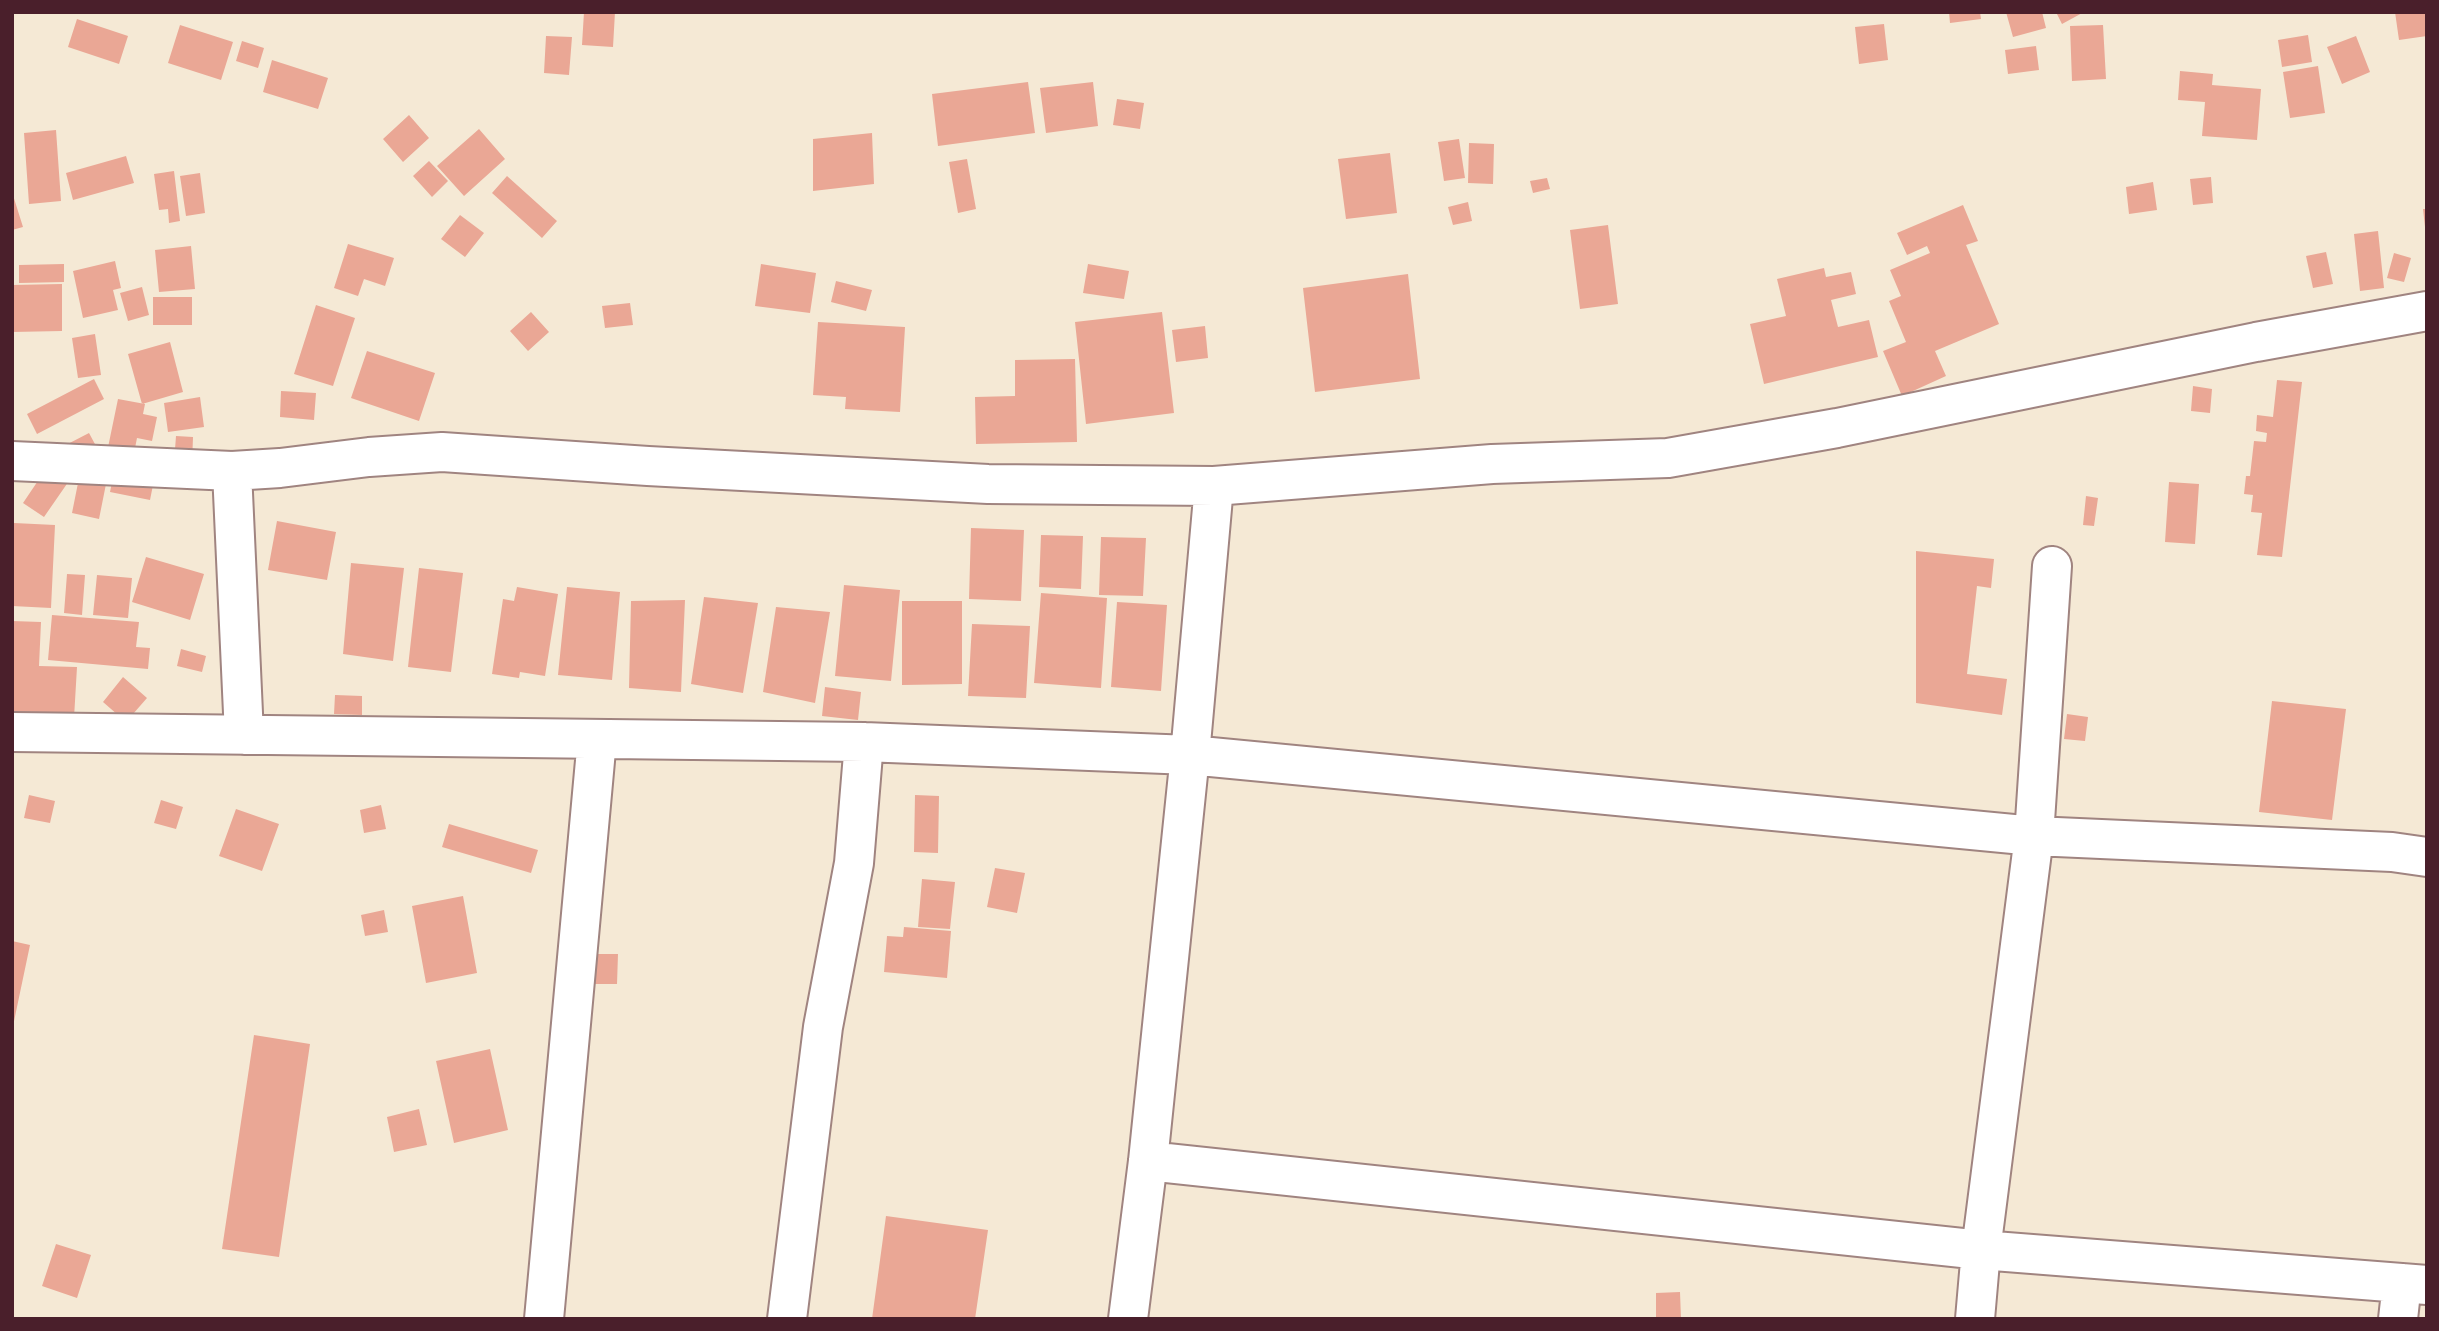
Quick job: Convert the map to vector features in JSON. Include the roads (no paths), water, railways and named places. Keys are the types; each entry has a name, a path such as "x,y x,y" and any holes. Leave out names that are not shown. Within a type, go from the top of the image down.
{"street":[{"path":"12,461 232,471 442,452 988,484 1214,486 1492,464 1668,458 1837,428 2256,342 2427,312"},
{"path":"232,471 244,736"},
{"path":"1128,1319 1148,1161 1190,755 1214,486"},
{"path":"1975,1319 1981,1250 2035,836 2052,566"},
{"path":"12,732 864,742 1190,755 2035,836 2392,852 2427,857"},
{"path":"544,1319 597,739"},
{"path":"787,1319 823,1027 854,863 864,742"},
{"path":"1148,1161 2409,1296"}]}
